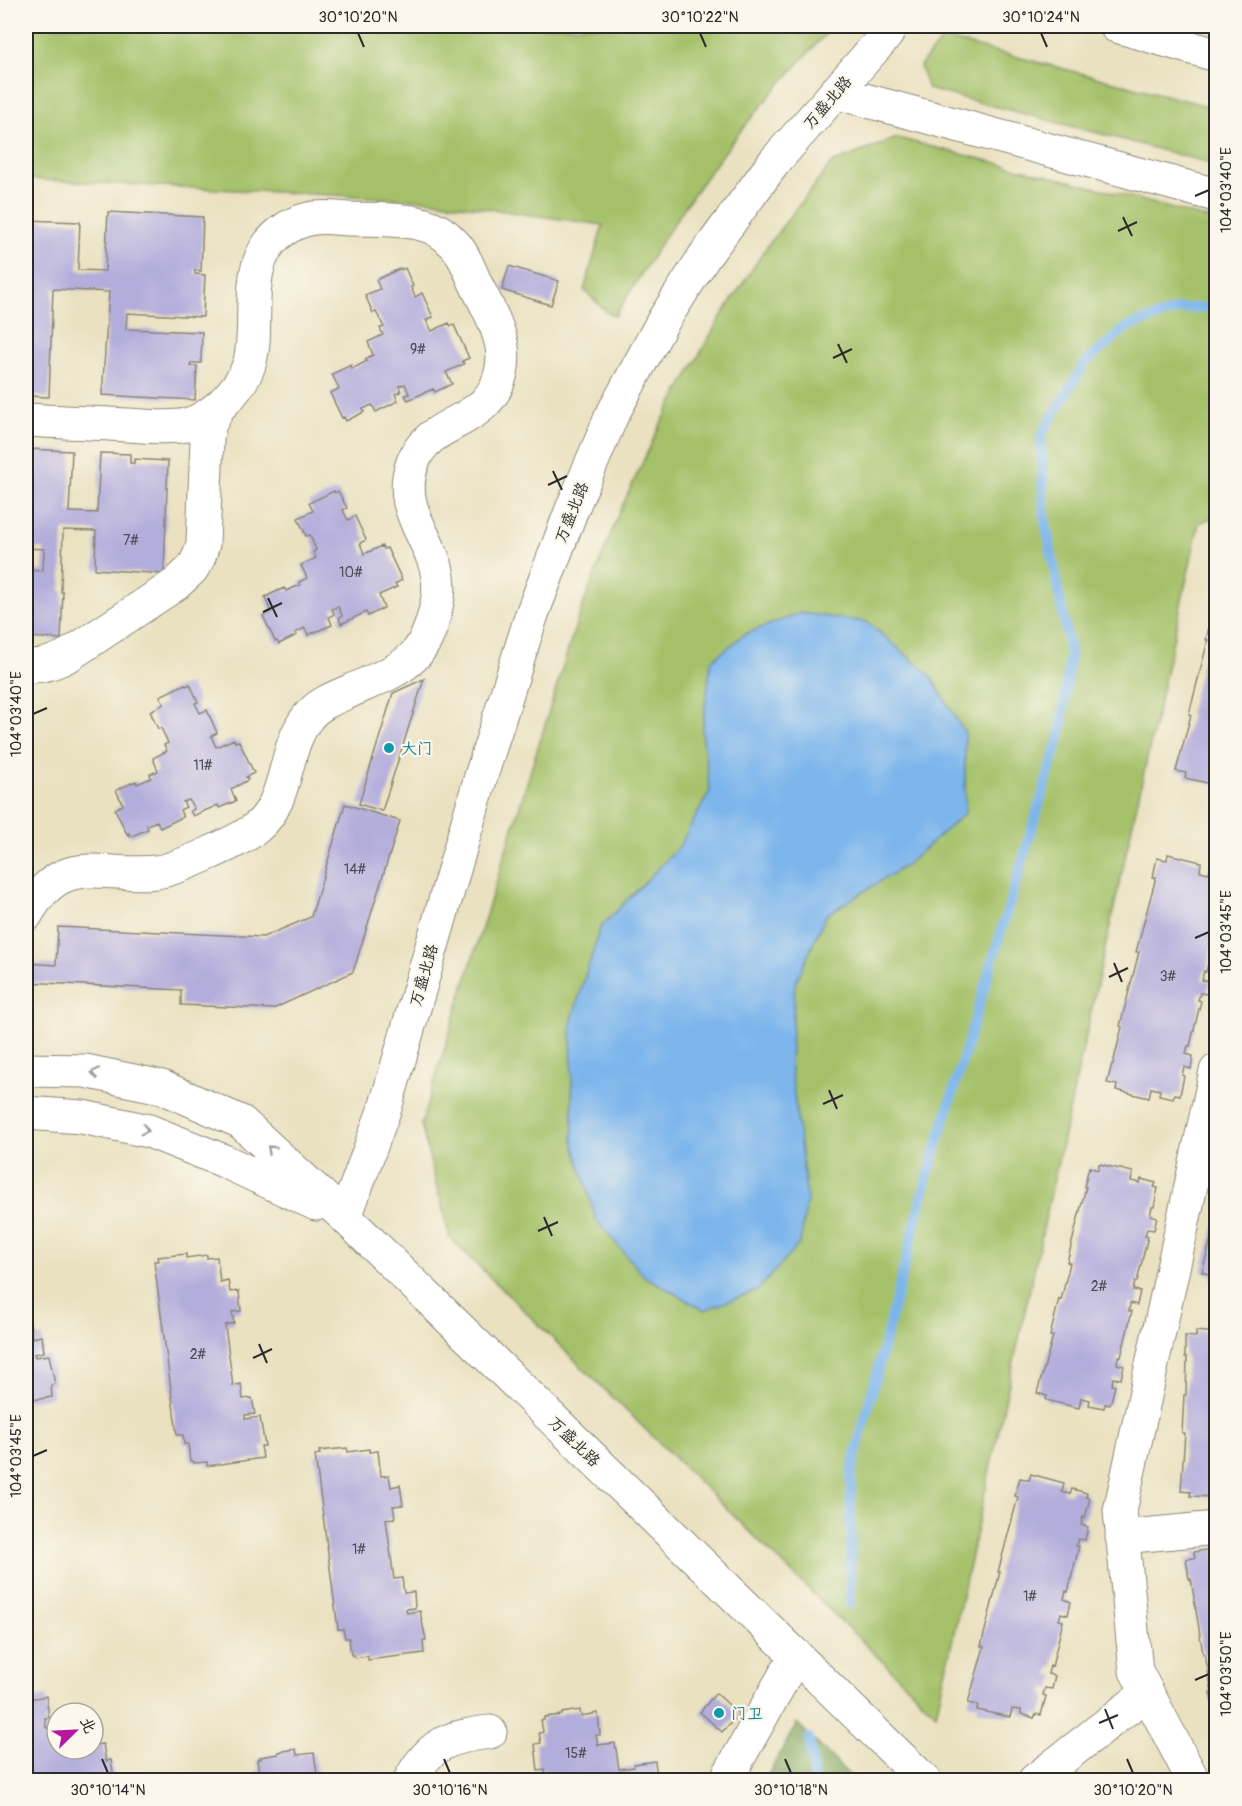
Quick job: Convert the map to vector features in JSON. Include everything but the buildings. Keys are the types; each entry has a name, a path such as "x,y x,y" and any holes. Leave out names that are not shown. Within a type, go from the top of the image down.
{"street":[{"path":"1116,26 1216,55"},
{"name":"万盛北路","path":"887,34 775,161 704,257 663,321 612,415 531,617 482,773 386,1105 345,1217 924,1780"},
{"path":"835,92 1216,195"},
{"path":"26,420 170,426 191,423 206,417 218,408 238,386 249,363 256,272 263,252 278,234 310,218 407,221 426,225 439,231 458,247 500,338 501,372 489,399 474,413 432,436 417,452 409,473 408,499 437,568 439,582 428,634 414,657 396,671 317,708 308,718 294,743 276,802 265,820 255,829 168,870 144,873 87,870 65,876 43,891 33,902 26,915"},
{"path":"26,666 33,667 59,660 186,576 198,557 202,544 207,439 209,426 218,408"},
{"path":"153,426 166,431 185,446 197,463 205,490"},
{"path":"26,1070 85,1071 162,1088 241,1122 345,1217"},
{"path":"1193,1780 1136,1671 1120,1511 1216,1071"},
{"path":"26,1113 82,1117 149,1131 224,1161 345,1217"},
{"path":"1122,1537 1216,1528"},
{"path":"726,1780 796,1655"},
{"path":"1035,1780 1147,1693"},
{"path":"410,1780 428,1754 442,1744 458,1737 490,1732"}],"green space":[{"path":"26,26 833,26 765,102 711,170 668,232 615,316 608,313 584,290 603,225 426,200 26,179"},
{"path":"943,38 1216,108 1216,165 928,89 920,66"},
{"path":"897,138 1109,191 1216,221 1216,516 1199,523 936,1714 450,1238 421,1125 577,621 618,515 661,423 719,320 768,245 832,163"},
{"path":"797,1723 854,1780 765,1780"}],"water":[{"path":"800,613 867,622 930,675 965,733 965,813 905,866 826,915 795,984 790,1062 807,1199 800,1243 757,1291 704,1310 644,1276 596,1220 573,1141 571,1023 600,928 679,847 710,791 702,732 711,661 745,634"}],"waterway":[{"path":"850,1604 851,1473 926,1182 1061,732 1070,653 1044,514 1041,435 1085,363 1127,327 1179,309 1216,307"},
{"path":"809,1738 814,1780"}],"place":[{"name":"大门","path":"389,748"},
{"name":"门卫","path":"719,1713"}]}
